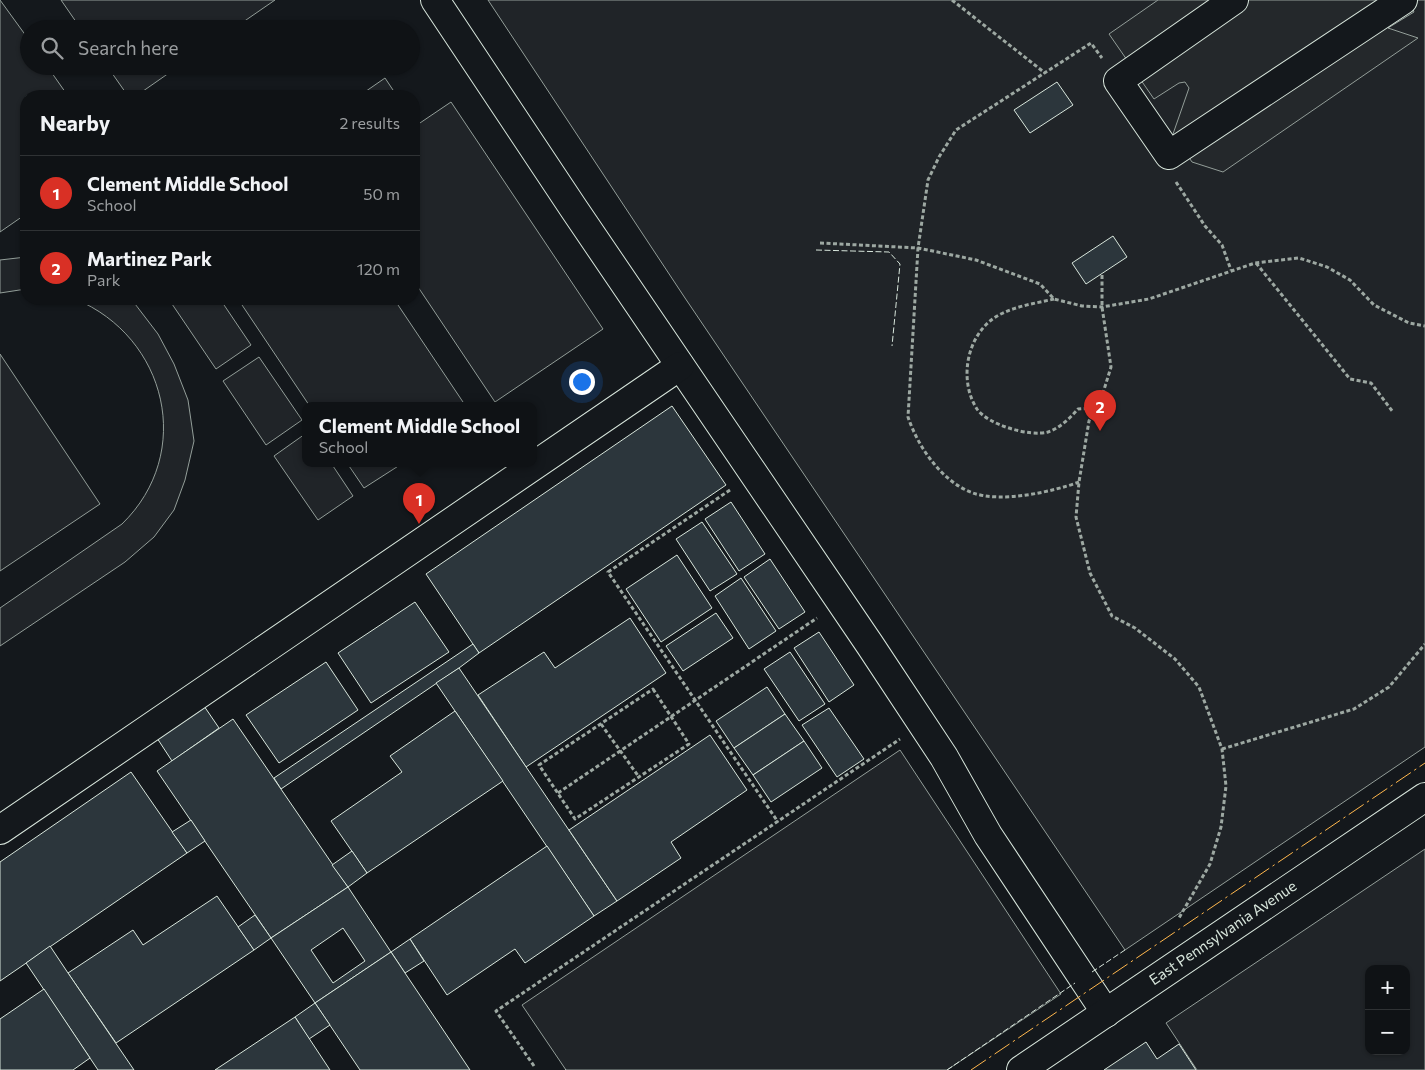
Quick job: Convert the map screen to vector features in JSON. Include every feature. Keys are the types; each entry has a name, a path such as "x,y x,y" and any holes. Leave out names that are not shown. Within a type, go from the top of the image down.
{"street":[{"path":"435,0 944,757 988,835 1106,1012"},
{"path":"1234,0 1118,81 1169,155 1403,0"},
{"path":"537,464 680,366"},
{"path":"0,830 532,467"},
{"name":"East Pennsylvania Avenue","path":"1021,1070 1425,797"}],"path":[{"path":"952,0 1045,73"},
{"path":"1079,482 1052,492 1003,496 974,494 950,480 930,460 913,434 908,417 918,248 928,180 939,156 956,130 1091,44 1118,81"},
{"path":"1169,155 1176,183 1206,226 1222,245 1231,270"},
{"path":"820,243 918,248 976,260 1040,284 1054,299"},
{"path":"1095,408 1078,409 1066,422 1047,432 1031,433 995,423 978,410 970,392 967,364 972,344 989,322 1012,309 1054,299 1082,306 1102,307 1149,299 1255,262 1299,258 1327,267 1350,280 1374,305 1409,322 1425,326"},
{"path":"1255,262 1350,379 1372,383 1393,412"},
{"path":"1102,275 1102,307 1111,367 1103,392 1089,420 1079,482 1076,517 1090,573 1112,616 1135,628 1175,659 1199,688 1222,749 1226,786 1221,827 1210,864 1179,918"},
{"path":"733,488 608,572 778,822"},
{"path":"558,793 841,603"},
{"path":"1222,749 1354,709 1389,687 1425,644"},
{"path":"653,689 689,744 575,818 539,765 601,724 653,689"},
{"path":"601,724 639,777"},
{"path":"534,1066 496,1012 902,738"}],"shaded area":[{"path":"0,0 20,28 20,75 53,75 64,90 20,90 20,218 0,232"},
{"path":"61,0 275,0 246,20 75,20"},
{"path":"488,0 1425,0 1425,747 1125,950 685,298"},
{"path":"1158,0 1409,0 1414,12 1388,28 1418,38 1223,172 1192,162 1173,134 1189,88 1185,82 1179,83 1154,99 1109,34"},
{"path":"113,75 166,75 145,90 124,90"},
{"path":"385,78 393,90 368,90"},
{"path":"451,102 603,329 495,402 420,290 420,123"},
{"path":"20,258 20,290 0,293 0,260"},
{"path":"85,305 136,305 158,334 174,364 188,400 194,441 185,480 174,510 154,537 125,562 0,646 0,608 122,524 145,496 158,464 163,432 160,399 150,368 131,340 106,317"},
{"path":"173,305 224,305 251,345 216,369"},
{"path":"242,305 398,305 463,402 307,402"},
{"path":"0,354 100,504 0,571"},
{"path":"259,357 302,420 266,445 223,381"},
{"path":"302,436 302,467 334,467 353,496 318,520 274,456"},
{"path":"350,467 397,467 364,488"},
{"path":"900,750 1061,994 947,1070 566,1070 522,1005"},
{"path":"1425,849 1425,1070 1197,1070 1166,1023"}],"building":[{"path":"1057,82 1073,105 1030,133 1014,110"},
{"path":"1113,236 1127,257 1086,284 1072,263"},
{"path":"672,406 726,485 479,653 426,574"},
{"path":"731,502 765,554 739,571 705,519"},
{"path":"702,522 737,574 710,591 676,539"},
{"path":"677,555 712,608 661,642 626,589"},
{"path":"770,559 805,612 779,629 744,577"},
{"path":"741,578 776,631 749,649 715,596"},
{"path":"415,602 449,652 371,703 338,653"},
{"path":"716,613 733,638 683,671 666,646"},
{"path":"630,618 666,673 526,767 478,695 544,652 555,668"},
{"path":"819,632 854,685 829,702 794,648"},
{"path":"473,644 479,653 281,789 274,778"},
{"path":"790,652 825,704 799,721 764,669"},
{"path":"326,662 358,710 279,763 246,715"},
{"path":"459,668 617,901 594,916 436,683"},
{"path":"767,687 785,714 734,748 716,721"},
{"path":"204,706 219,728 172,761 157,738"},
{"path":"829,708 864,759 837,777 802,725"},
{"path":"455,711 503,781 367,873 331,821 402,772 390,756"},
{"path":"785,714 804,741 753,775 734,748"},
{"path":"233,719 348,887 271,938 157,771"},
{"path":"710,735 747,790 671,842 681,858 617,901 569,830"},
{"path":"804,741 822,768 771,802 753,775"},
{"path":"131,772 187,853 0,981 0,862"},
{"path":"191,820 205,841 187,853 172,832"},
{"path":"547,846 594,916 525,963 515,949 447,995 410,939"},
{"path":"352,851 367,873 348,887 332,865"},
{"path":"348,887 391,952 315,1003 271,938","holes":["343,928 365,961 333,983 311,950"]},
{"path":"217,896 254,950 116,1043 68,973 133,930 143,945"},
{"path":"255,915 271,938 254,950 238,927"},
{"path":"410,939 424,961 405,973 391,952"},
{"path":"50,946 134,1070 98,1070 26,963"},
{"path":"391,952 470,1070 360,1070 315,1003"},
{"path":"44,989 90,1058 73,1070 0,1070 0,1019"},
{"path":"315,1003 330,1025 309,1039 295,1017"},
{"path":"295,1017 330,1070 215,1070"},
{"path":"1146,1042 1157,1059 1179,1044 1196,1070 1104,1070"}],"fence":[{"path":"816,250 889,252 900,264 892,346"},
{"path":"1092,972 1125,950"},
{"path":"947,1070 1075,983"}],"power":[{"path":"971,1070 1425,763"}],"place":[{"name":"Martinez Park","path":"1100,431"},
{"name":"Clement Middle School","path":"419,524"}]}
